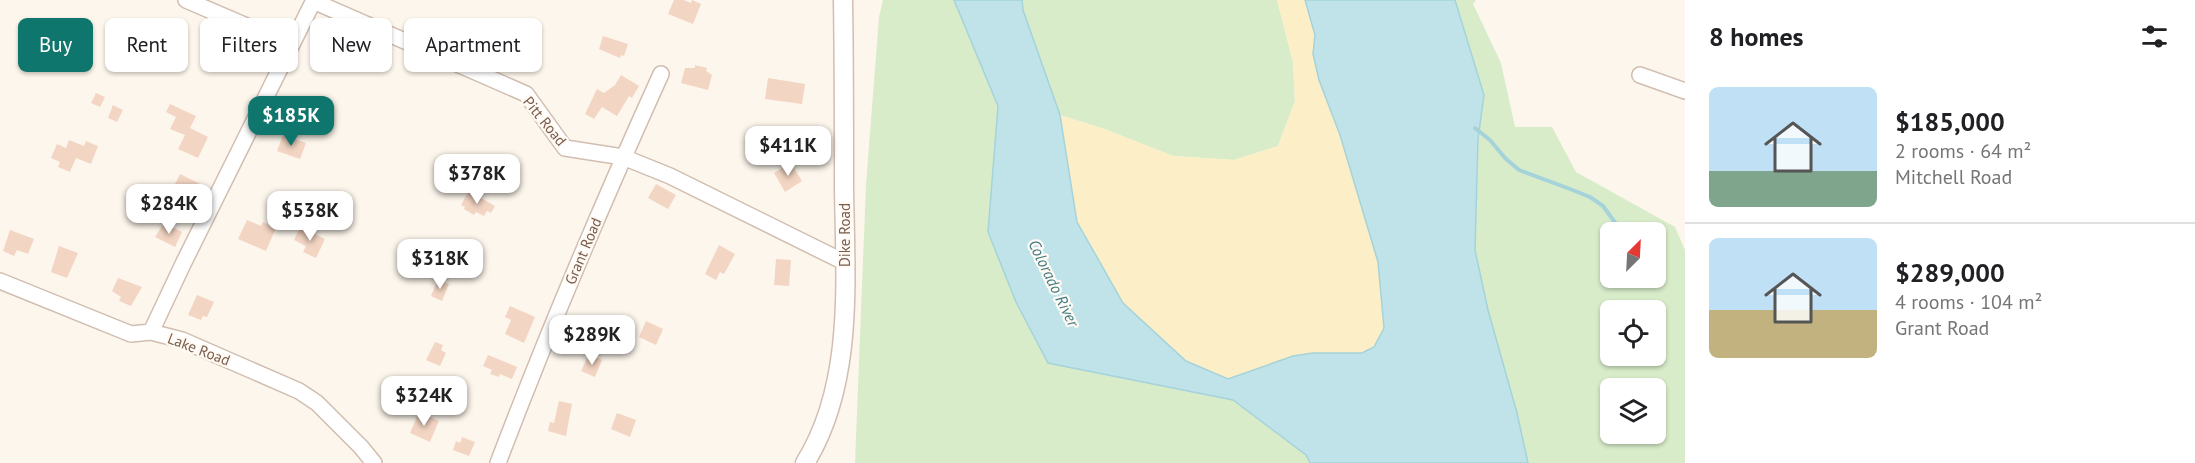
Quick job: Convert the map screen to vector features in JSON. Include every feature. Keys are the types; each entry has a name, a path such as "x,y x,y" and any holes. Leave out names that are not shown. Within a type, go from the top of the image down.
{"street":[{"path":"186,0 228,18"},
{"path":"298,31 314,0"},
{"name":"Pitt Road","path":"314,0 526,94 565,148 623,157 670,176 844,262"},
{"name":"Dike Road","path":"805,463 821,431 836,380 842,332 843,0"},
{"path":"152,332 278,72"},
{"name":"Grant Road","path":"498,463 553,321 623,157 662,74"},
{"path":"1640,75 1685,91"},
{"name":"Lake Road","path":"0,280 31,295 131,334 152,332 183,340 299,391 317,403 374,463"}],"green space":[{"path":"883,0 954,0 998,106 988,232 1048,363 1233,400 1306,455 1310,463 855,463 866,185 879,17"},
{"path":"1022,0 1277,0 1293,62 1295,101 1278,146 1234,160 1173,156 1107,130 1060,115 1023,10"},
{"path":"1455,0 1476,0 1473,4 1501,63 1515,127 1552,127 1576,172 1666,222 1675,227 1685,250 1685,463 1528,463 1517,413 1488,311 1475,250 1478,139 1484,95"}],"sand":[{"path":"1277,0 1305,0 1315,35 1313,54 1319,80 1340,135 1378,262 1384,328 1374,347 1362,353 1313,353 1293,356 1228,379 1186,361 1123,303 1077,222 1060,115 1107,130 1173,156 1234,160 1278,146 1295,101 1293,62"}],"water":[{"name":"Colorado River","path":"954,0 1022,0 1023,10 1060,115 1077,222 1123,303 1186,361 1228,379 1293,356 1313,353 1362,353 1374,347 1384,328 1378,262 1340,135 1319,80 1313,54 1315,35 1305,0 1455,0 1484,95 1478,139 1475,250 1488,310 1517,413 1528,463 1310,463 1306,455 1233,400 1048,363 1016,302 988,232 998,106"}],"building":[{"path":"674,0 691,3 692,0 701,4 693,24 668,14"},
{"path":"603,36 628,44 624,56 621,55 620,58 599,49"},
{"path":"695,65 707,68 706,71 712,75 708,90 681,83 685,68 695,68"},
{"path":"621,75 639,86 632,98 629,96 617,116 602,107 594,119 585,114 597,89 604,93 615,85"},
{"path":"768,78 805,84 802,104 765,99"},
{"path":"96,93 105,97 100,107 91,103"},
{"path":"170,104 196,116 190,128 208,137 198,158 178,149 185,135 170,129 176,117 166,112"},
{"path":"113,105 123,110 117,122 108,118"},
{"path":"283,135 306,143 300,159 277,151"},
{"path":"69,140 84,146 86,141 98,146 91,164 76,158 70,172 58,167 60,162 51,158 57,144 66,148"},
{"path":"791,163 802,181 785,192 774,173"},
{"path":"180,174 206,187 198,203 172,190"},
{"path":"656,184 676,195 668,209 648,198"},
{"path":"469,191 495,206 491,213 487,211 484,216 476,212 474,215 464,209 465,207 461,205"},
{"path":"247,220 261,226 263,222 276,228 266,251 238,239"},
{"path":"164,223 182,232 175,247 155,237"},
{"path":"300,227 325,239 316,258 303,252 306,246 294,240"},
{"path":"10,230 34,239 28,254 17,250 14,256 3,251"},
{"path":"719,245 735,254 724,274 720,272 716,280 705,274"},
{"path":"59,246 78,253 67,278 51,272"},
{"path":"776,259 791,260 789,286 774,285"},
{"path":"118,278 142,287 131,306 119,301 121,297 112,291"},
{"path":"438,280 449,284 442,301 431,296"},
{"path":"197,295 214,302 207,317 203,316 201,320 188,315"},
{"path":"510,306 535,317 524,343 505,334 511,320 505,317"},
{"path":"646,321 663,329 656,345 639,337"},
{"path":"435,342 443,345 441,350 446,353 440,366 426,360"},
{"path":"589,354 602,360 595,377 581,371"},
{"path":"488,355 517,367 512,379 500,374 499,377 490,374 492,370 483,366"},
{"path":"559,401 572,404 566,436 548,431 550,422 554,423"},
{"path":"419,412 439,421 430,442 410,433"},
{"path":"617,413 636,420 630,437 611,429"},
{"path":"462,437 475,442 469,456 453,450 456,441 460,443"}],"waterway":[{"path":"1475,128 1519,170 1590,197 1603,206 1615,222"}]}
